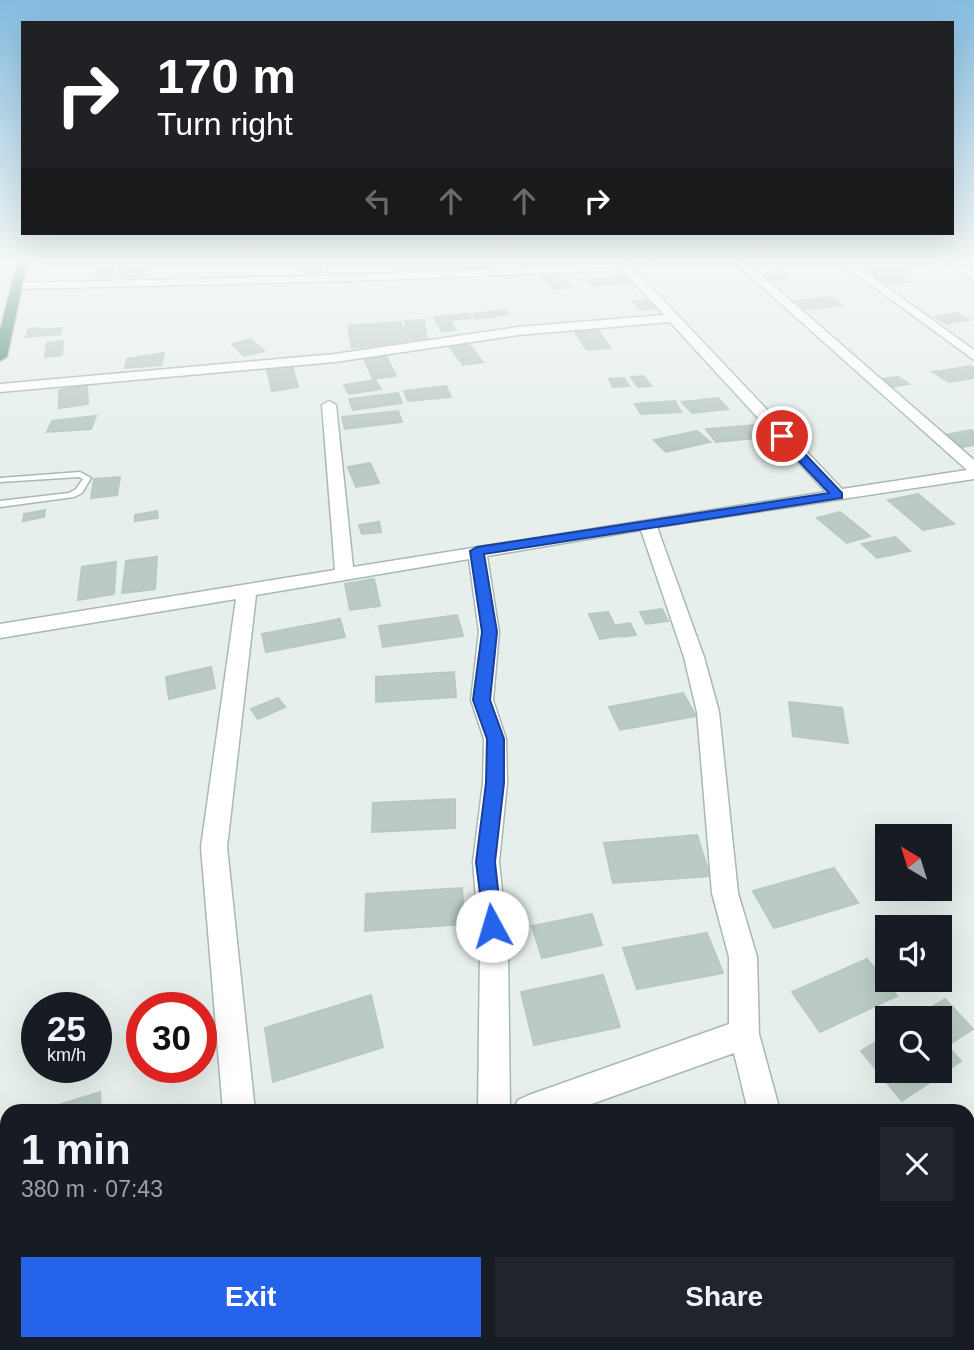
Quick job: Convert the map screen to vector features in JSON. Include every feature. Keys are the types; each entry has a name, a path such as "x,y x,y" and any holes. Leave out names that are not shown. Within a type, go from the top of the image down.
{"highway":[{"path":"0,357 4,323"}],"street":[{"path":"0,388 335,358 518,331 624,322"},
{"path":"675,322 838,495"},
{"path":"808,322 974,468"},
{"path":"927,322 974,356"},
{"path":"329,405 344,572"},
{"path":"0,631 247,591 344,572 974,474"},
{"path":"648,523 694,657 708,712 725,893 743,957 744,1034 762,1104"},
{"path":"477,551 489,632 482,700 495,739 495,783 485,862 494,947 494,1104"},
{"path":"238,1104 214,847 247,591"},
{"path":"549,1104 744,1034"}],"lane":[{"path":"0,480 80,474 87,478 79,491 71,495 0,504"}],"building":[{"path":"401,322 407,342 352,348 348,326"},
{"path":"405,322 424,322 427,339 407,340"},
{"path":"437,322 451,322 456,330 442,332"},
{"path":"38,328 37,330 62,328 60,334 26,337 29,329"},
{"path":"598,330 610,348 587,350 575,332"},
{"path":"251,339 264,351 244,356 232,344"},
{"path":"63,341 62,355 45,357 47,343"},
{"path":"467,342 483,362 463,365 448,345"},
{"path":"164,353 161,365 125,368 127,359"},
{"path":"385,354 396,376 373,379 363,357"},
{"path":"292,366 298,387 272,391 267,369"},
{"path":"971,366 974,368 974,378 949,382 933,372"},
{"path":"644,376 651,386 638,387 631,377"},
{"path":"898,377 909,384 892,387 881,379"},
{"path":"624,378 629,386 613,387 609,379"},
{"path":"375,380 381,389 349,394 344,385"},
{"path":"87,385 88,404 59,408 59,390"},
{"path":"446,386 451,397 408,401 404,391"},
{"path":"398,393 402,403 353,410 349,399"},
{"path":"718,398 728,409 692,413 682,402"},
{"path":"675,401 681,412 641,414 635,404"},
{"path":"398,411 402,422 345,429 342,417"},
{"path":"96,416 91,429 47,432 52,421"},
{"path":"756,425 766,437 716,442 706,429"},
{"path":"971,430 974,432 974,445 962,447 945,435"},
{"path":"697,431 710,442 666,452 654,440"},
{"path":"370,463 379,483 356,487 348,467"},
{"path":"120,477 117,495 91,498 94,479"},
{"path":"918,494 954,524 923,530 888,500"},
{"path":"45,510 44,517 23,521 24,514"},
{"path":"157,511 158,518 135,521 135,515"},
{"path":"840,512 870,536 847,543 817,518"},
{"path":"379,522 381,532 362,534 359,525"},
{"path":"895,537 910,551 877,558 862,544"},
{"path":"157,557 155,589 122,593 126,561"},
{"path":"116,562 114,594 78,600 82,567"},
{"path":"374,579 380,606 350,610 345,584"},
{"path":"662,609 668,621 646,624 640,612"},
{"path":"608,612 620,636 600,639 589,614"},
{"path":"457,615 463,636 383,647 379,626"},
{"path":"340,619 345,637 266,652 262,634"},
{"path":"630,623 636,635 622,637 617,625"},
{"path":"211,667 215,688 169,699 166,677"},
{"path":"454,672 456,697 376,702 376,677"},
{"path":"683,693 696,716 620,730 609,707"},
{"path":"278,698 285,707 258,719 251,709"},
{"path":"789,702 842,708 848,743 793,736"},
{"path":"455,799 455,828 372,832 373,803"},
{"path":"697,835 710,876 613,883 604,843"},
{"path":"834,868 858,903 774,928 753,891"},
{"path":"462,888 464,924 365,931 366,894"},
{"path":"592,914 602,945 542,958 532,926"},
{"path":"707,933 723,973 637,989 623,948"},
{"path":"867,959 875,969 875,992 894,992 897,996 820,1032 792,992"},
{"path":"603,975 620,1027 534,1045 521,992"},
{"path":"371,995 383,1047 273,1082 265,1028"},
{"path":"945,999 952,1006 934,1006"},
{"path":"952,1006 973,1029 952,1043"},
{"path":"875,1042 875,1068 861,1051"},
{"path":"952,1051 961,1061 952,1067"},
{"path":"887,1083 929,1083 902,1101"},
{"path":"100,1092 101,1104 61,1104"}],"route":[{"path":"492,926 485,862 495,783 495,739 482,700 489,632 477,551 838,495 782,436"}]}
